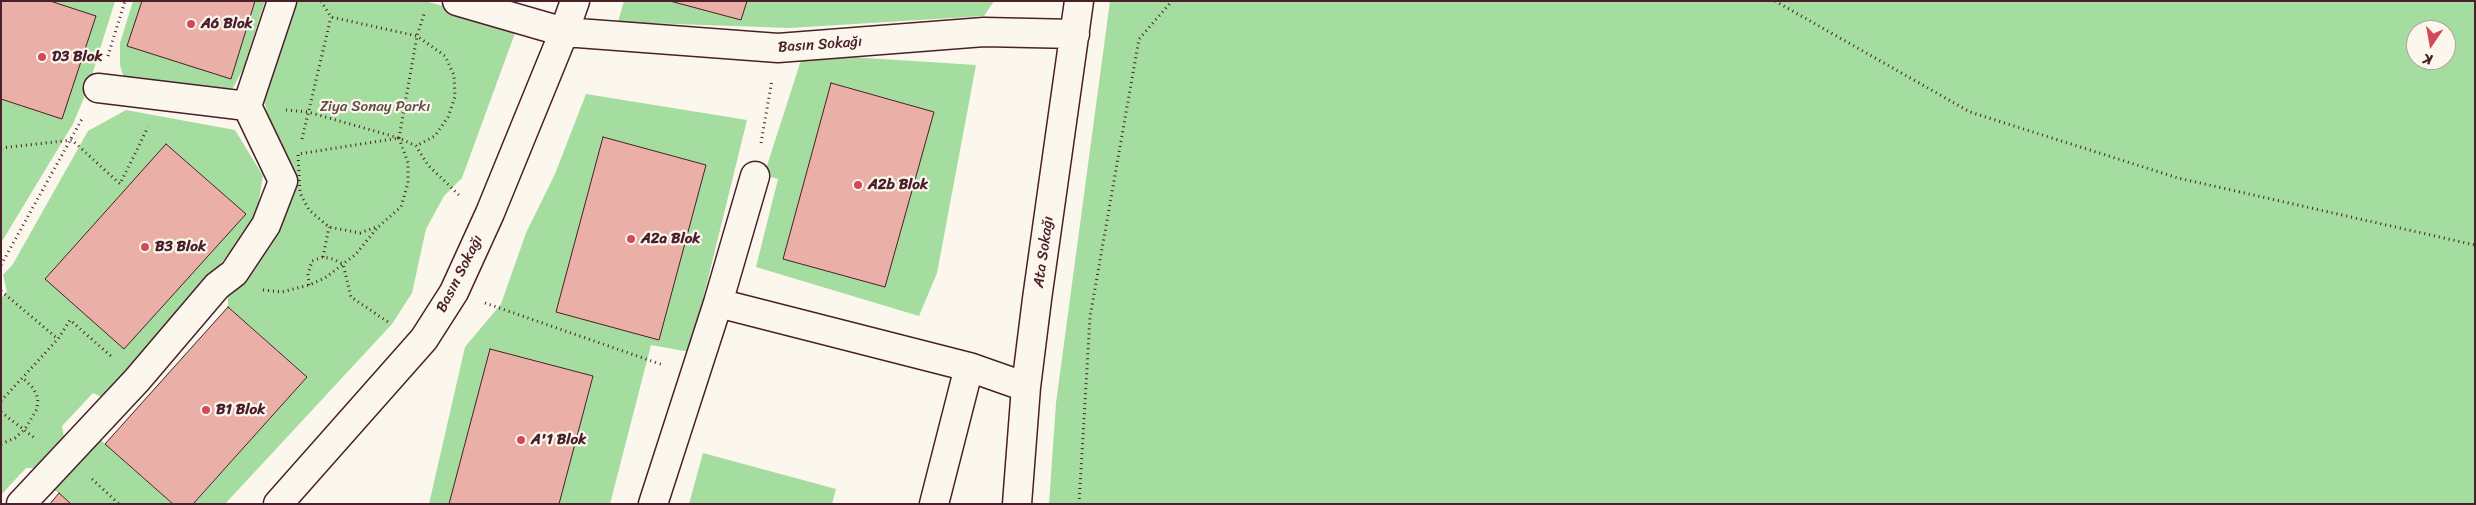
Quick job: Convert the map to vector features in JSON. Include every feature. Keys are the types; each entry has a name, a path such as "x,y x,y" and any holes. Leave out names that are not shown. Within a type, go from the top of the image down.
{"street":[{"path":"22,504 138,380 217,286 234,273 266,225 283,181 246,106 282,1"},
{"path":"457,1 564,32"},
{"name":"Basın Sokağı","path":"278,504 424,339 454,292 490,213 575,1"},
{"name":"Ata Sokağı","path":"1017,504 1026,387 1076,34 1079,1"},
{"name":"Basın Sokağı","path":"564,32 778,48 984,32 1076,34"},
{"path":"98,88 246,106"},
{"path":"653,504 718,303 755,176"},
{"path":"718,303 969,367 1026,387"},
{"path":"934,504 969,367"}],"path":[{"path":"1,265 72,140 98,88 125,1"},
{"path":"320,1 331,17 417,36 444,56 454,75 455,97 448,117 435,136 416,146"},
{"path":"1079,504 1090,317 1140,39 1172,1"},
{"path":"1775,1 1970,112 2178,178 2475,245"},
{"path":"217,286 282,292 309,285 325,278 356,254 379,226 401,207 408,184 408,163 399,138 417,36 425,10"},
{"path":"331,17 298,154 300,193 309,210 329,227 360,233 379,226"},
{"path":"755,176 778,48"},
{"path":"1,148 72,140 120,184 164,96"},
{"path":"246,106 308,112 399,138 416,146 428,165 460,197 490,213"},
{"path":"298,154 399,138"},
{"path":"323,257 329,227"},
{"path":"309,285 308,274 312,261 323,257 343,264"},
{"path":"343,264 351,297 392,324"},
{"path":"1,291 58,339"},
{"path":"454,292 694,376"},
{"path":"1,400 58,339 70,320 138,380"},
{"path":"1,444 15,438 25,429 38,409 38,398 33,388 23,378"},
{"path":"1,412 25,429 60,462"}],"green space":[{"path":"1,1 115,1 88,88 73,124 1,243"},
{"name":"A6 Blok","path":"133,1 265,1 243,69 233,88 224,94 125,82 120,65 120,43"},
{"name":"Ziya Sonay Parkı","path":"298,1 425,1 475,15 515,33 462,178 444,196 426,229 412,293 392,324 225,504 193,504 307,377 228,307 228,290 265,253 287,182 263,98 277,38"},
{"path":"624,1 994,1 984,16 790,28 618,22"},
{"path":"1110,1 2475,1 2475,504 1049,504 1056,403"},
{"path":"803,54 976,65 937,273 919,316 756,267 778,179 764,175"},
{"path":"586,94 747,120 690,352 651,345 610,504 429,504 465,347 501,304 526,233 555,174"},
{"path":"126,110 235,130 263,176 255,223 106,399 93,393 62,426 65,443 43,468 26,468 1,495 1,298 7,292 3,275 13,264 88,131"},
{"path":"94,433 173,504 71,504 59,493 44,485"},
{"path":"703,453 836,489 832,504 689,504"}],"building":[{"name":"D3 Blok","path":"1,1 50,1 96,16 62,119 1,99"},
{"name":"A6 Blok","path":"142,1 255,1 231,79 127,46"},
{"path":"670,1 747,1 741,20"},
{"name":"A2b Blok","path":"831,83 934,112 885,287 783,259"},
{"name":"A2a Blok","path":"603,137 706,165 659,340 556,312"},
{"name":"B3 Blok","path":"166,144 246,214 124,349 45,279"},
{"name":"B1 Blok","path":"228,307 307,377 193,504 173,504 105,444"},
{"name":"A'1 Blok","path":"490,349 593,376 559,504 449,504"},
{"path":"59,493 71,504 50,504"}],"place":[{"name":"A6 Blok","path":"191,24"},
{"name":"D3 Blok","path":"42,57"},
{"name":"A2b Blok","path":"858,185"},
{"name":"A2a Blok","path":"631,239"},
{"name":"B3 Blok","path":"145,247"},
{"name":"B1 Blok","path":"206,410"},
{"name":"A'1 Blok","path":"521,440"}]}
